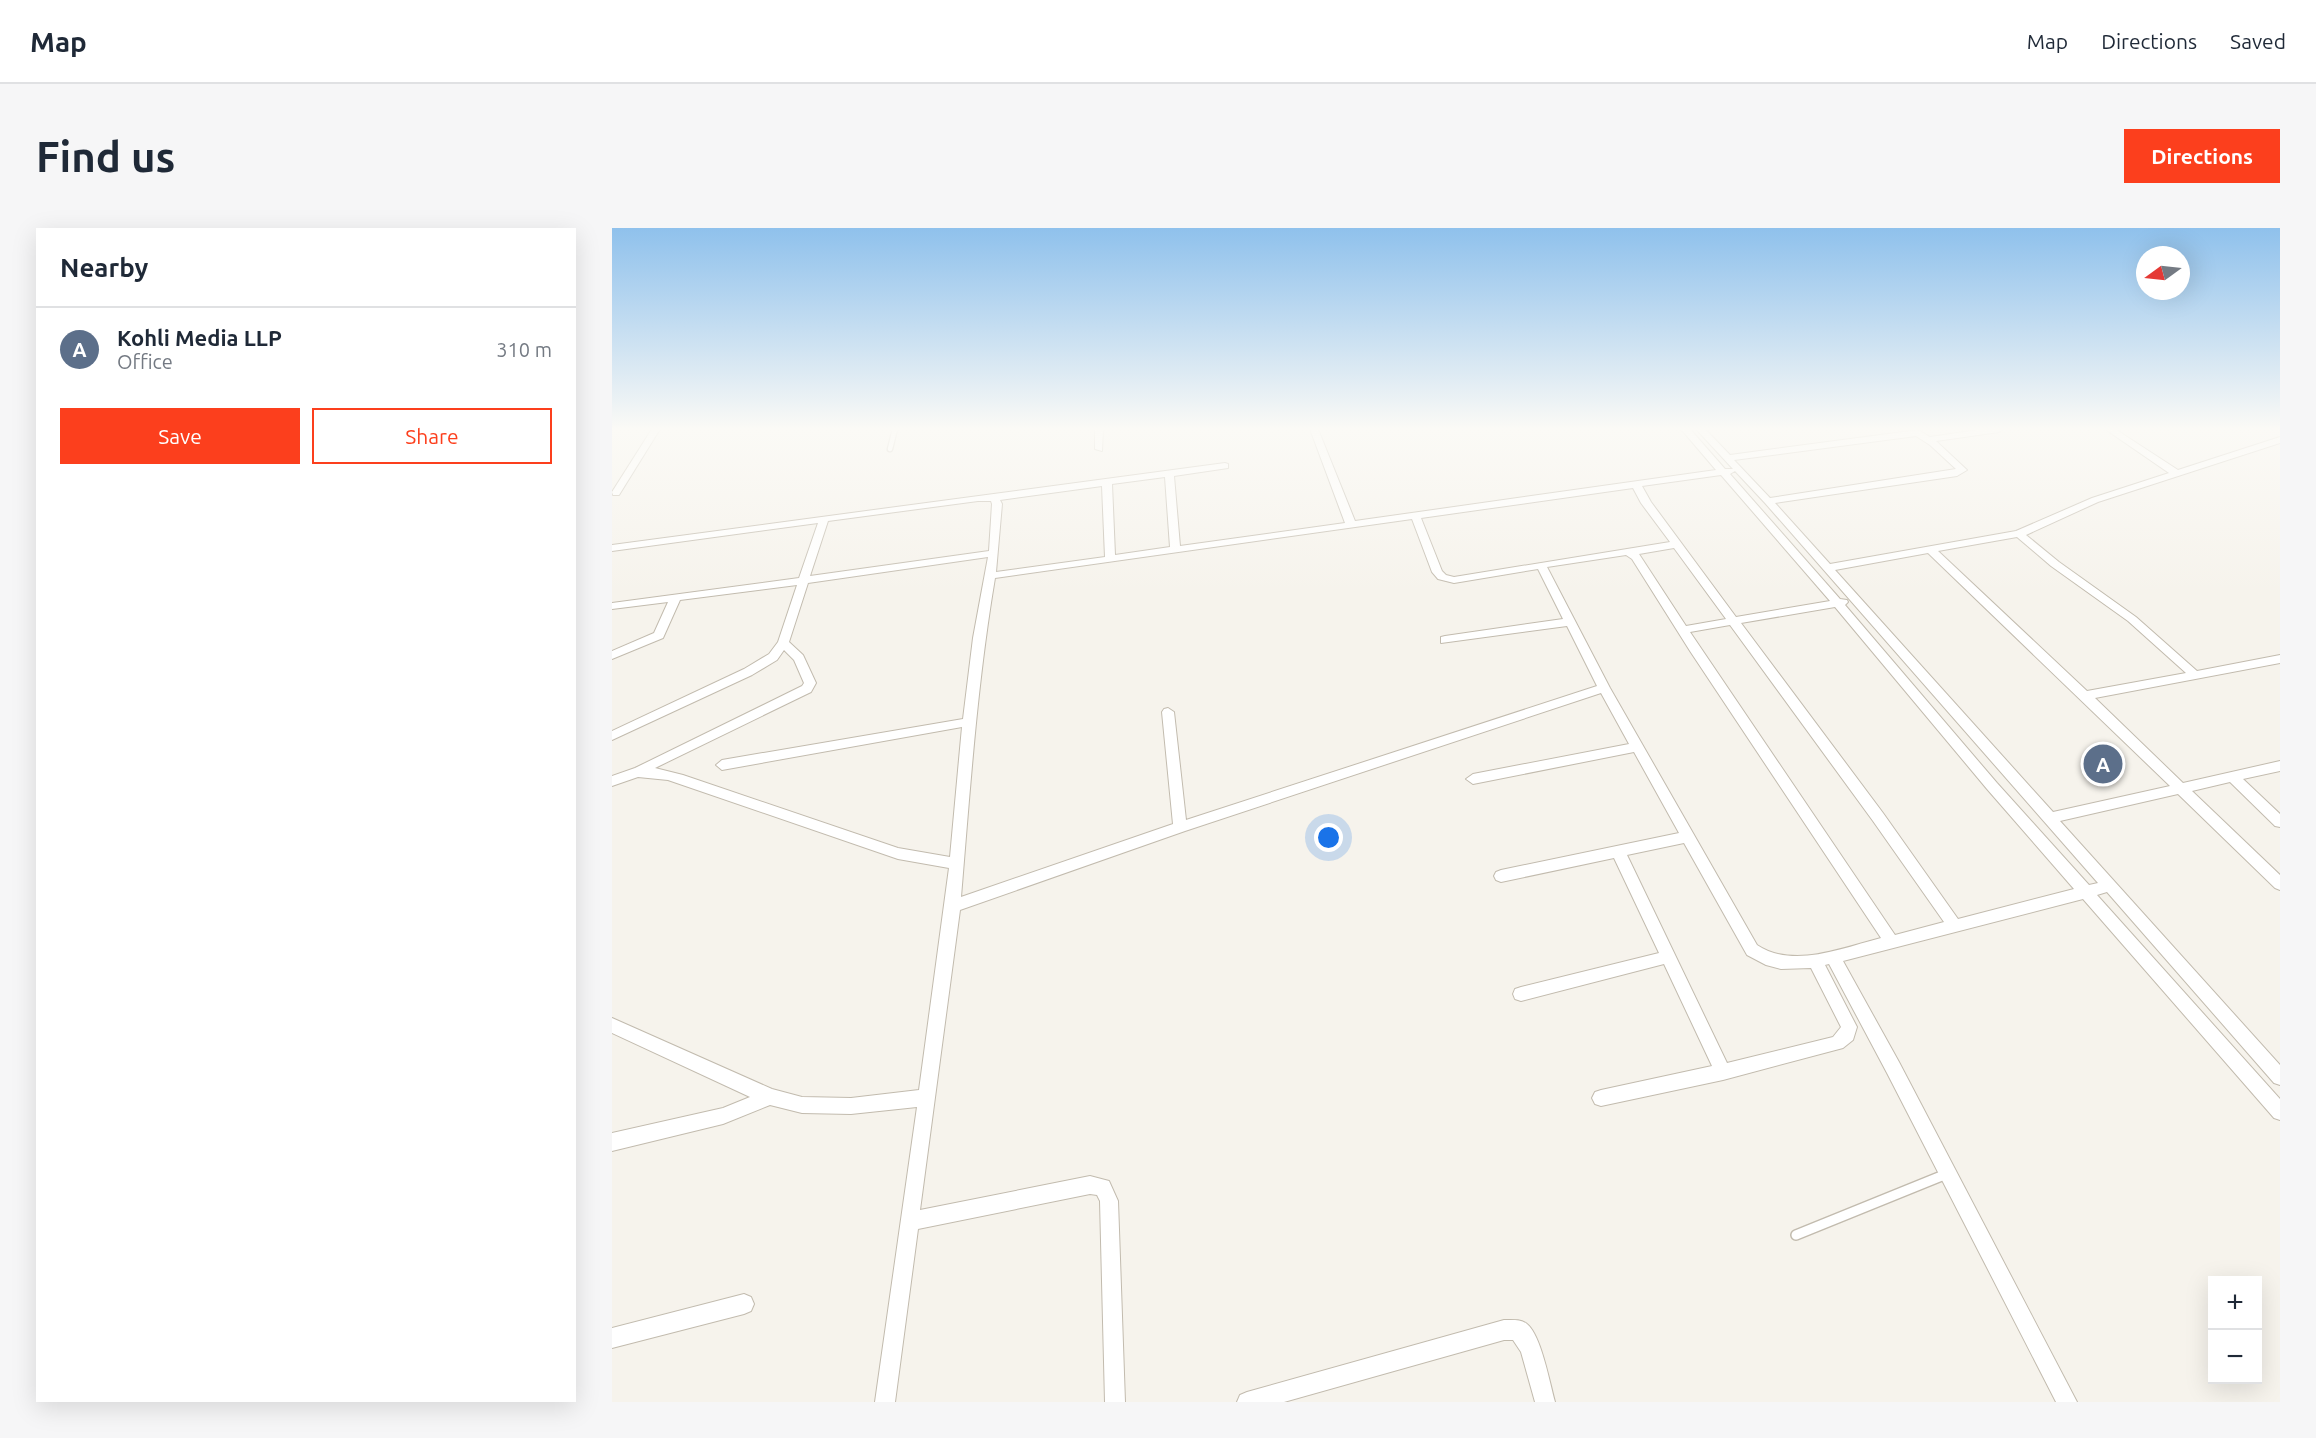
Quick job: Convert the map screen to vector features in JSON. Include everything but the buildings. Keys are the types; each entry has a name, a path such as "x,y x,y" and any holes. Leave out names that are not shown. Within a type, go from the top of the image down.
{"street":[{"path":"616,493 622,484"},
{"path":"612,548 1094,484"},
{"path":"1107,484 1110,560"},
{"path":"1170,484 1175,550"},
{"path":"1335,484 1351,524"},
{"path":"989,576 1636,484 1646,503 1954,925"},
{"path":"1733,484 1984,777 2280,1113"},
{"path":"1752,484 2280,1077"},
{"path":"1768,501 1882,484"},
{"path":"1826,568 2019,534 2095,500 2146,484"},
{"path":"885,1402 953,906 969,722 994,553 997,504 994,498"},
{"path":"1415,514 1437,572 1442,577 1454,580 1677,544"},
{"path":"612,736 748,672 773,657 783,643 806,580 824,520"},
{"path":"2019,534 2055,564 2120,609 2195,675"},
{"path":"1932,551 2280,884"},
{"path":"1631,552 1890,940"},
{"path":"612,606 994,553"},
{"path":"1541,565 1604,688 1686,837 1752,950 1773,963 1787,964 1824,958 2085,890 2109,886"},
{"path":"612,656 659,635 676,597"},
{"path":"1683,630 1855,600"},
{"path":"1445,640 1569,622"},
{"path":"612,781 807,689 810,683 799,658 783,643"},
{"path":"2085,696 2280,659"},
{"path":"953,906 1180,827 1604,688"},
{"path":"1168,712 1180,827"},
{"path":"722,765 969,722"},
{"path":"1473,779 1636,747"},
{"path":"2049,818 2280,766"},
{"path":"639,770 650,770 678,777 898,853 956,864"},
{"path":"2233,777 2280,822"},
{"path":"1501,876 1686,837"},
{"path":"1618,851 1723,1072"},
{"path":"1521,994 1667,957"},
{"path":"1601,1098 1723,1072 1837,1043 1847,1035 1849,1027 1824,958"},
{"path":"1824,958 1887,1052 2031,1337 2067,1402"},
{"path":"612,1025 770,1097 802,1105 822,1107 926,1098"},
{"path":"612,1142 723,1116 770,1097"},
{"path":"909,1222 1090,1185 1103,1187 1109,1201 1115,1402"},
{"path":"612,1338 744,1304"},
{"path":"1247,1402 1504,1330 1516,1329 1527,1341 1545,1402"}],"lane":[{"path":"1796,1235 1949,1173"}],"place":[{"name":"Kohli Media LLP","path":"2103,764"}]}
